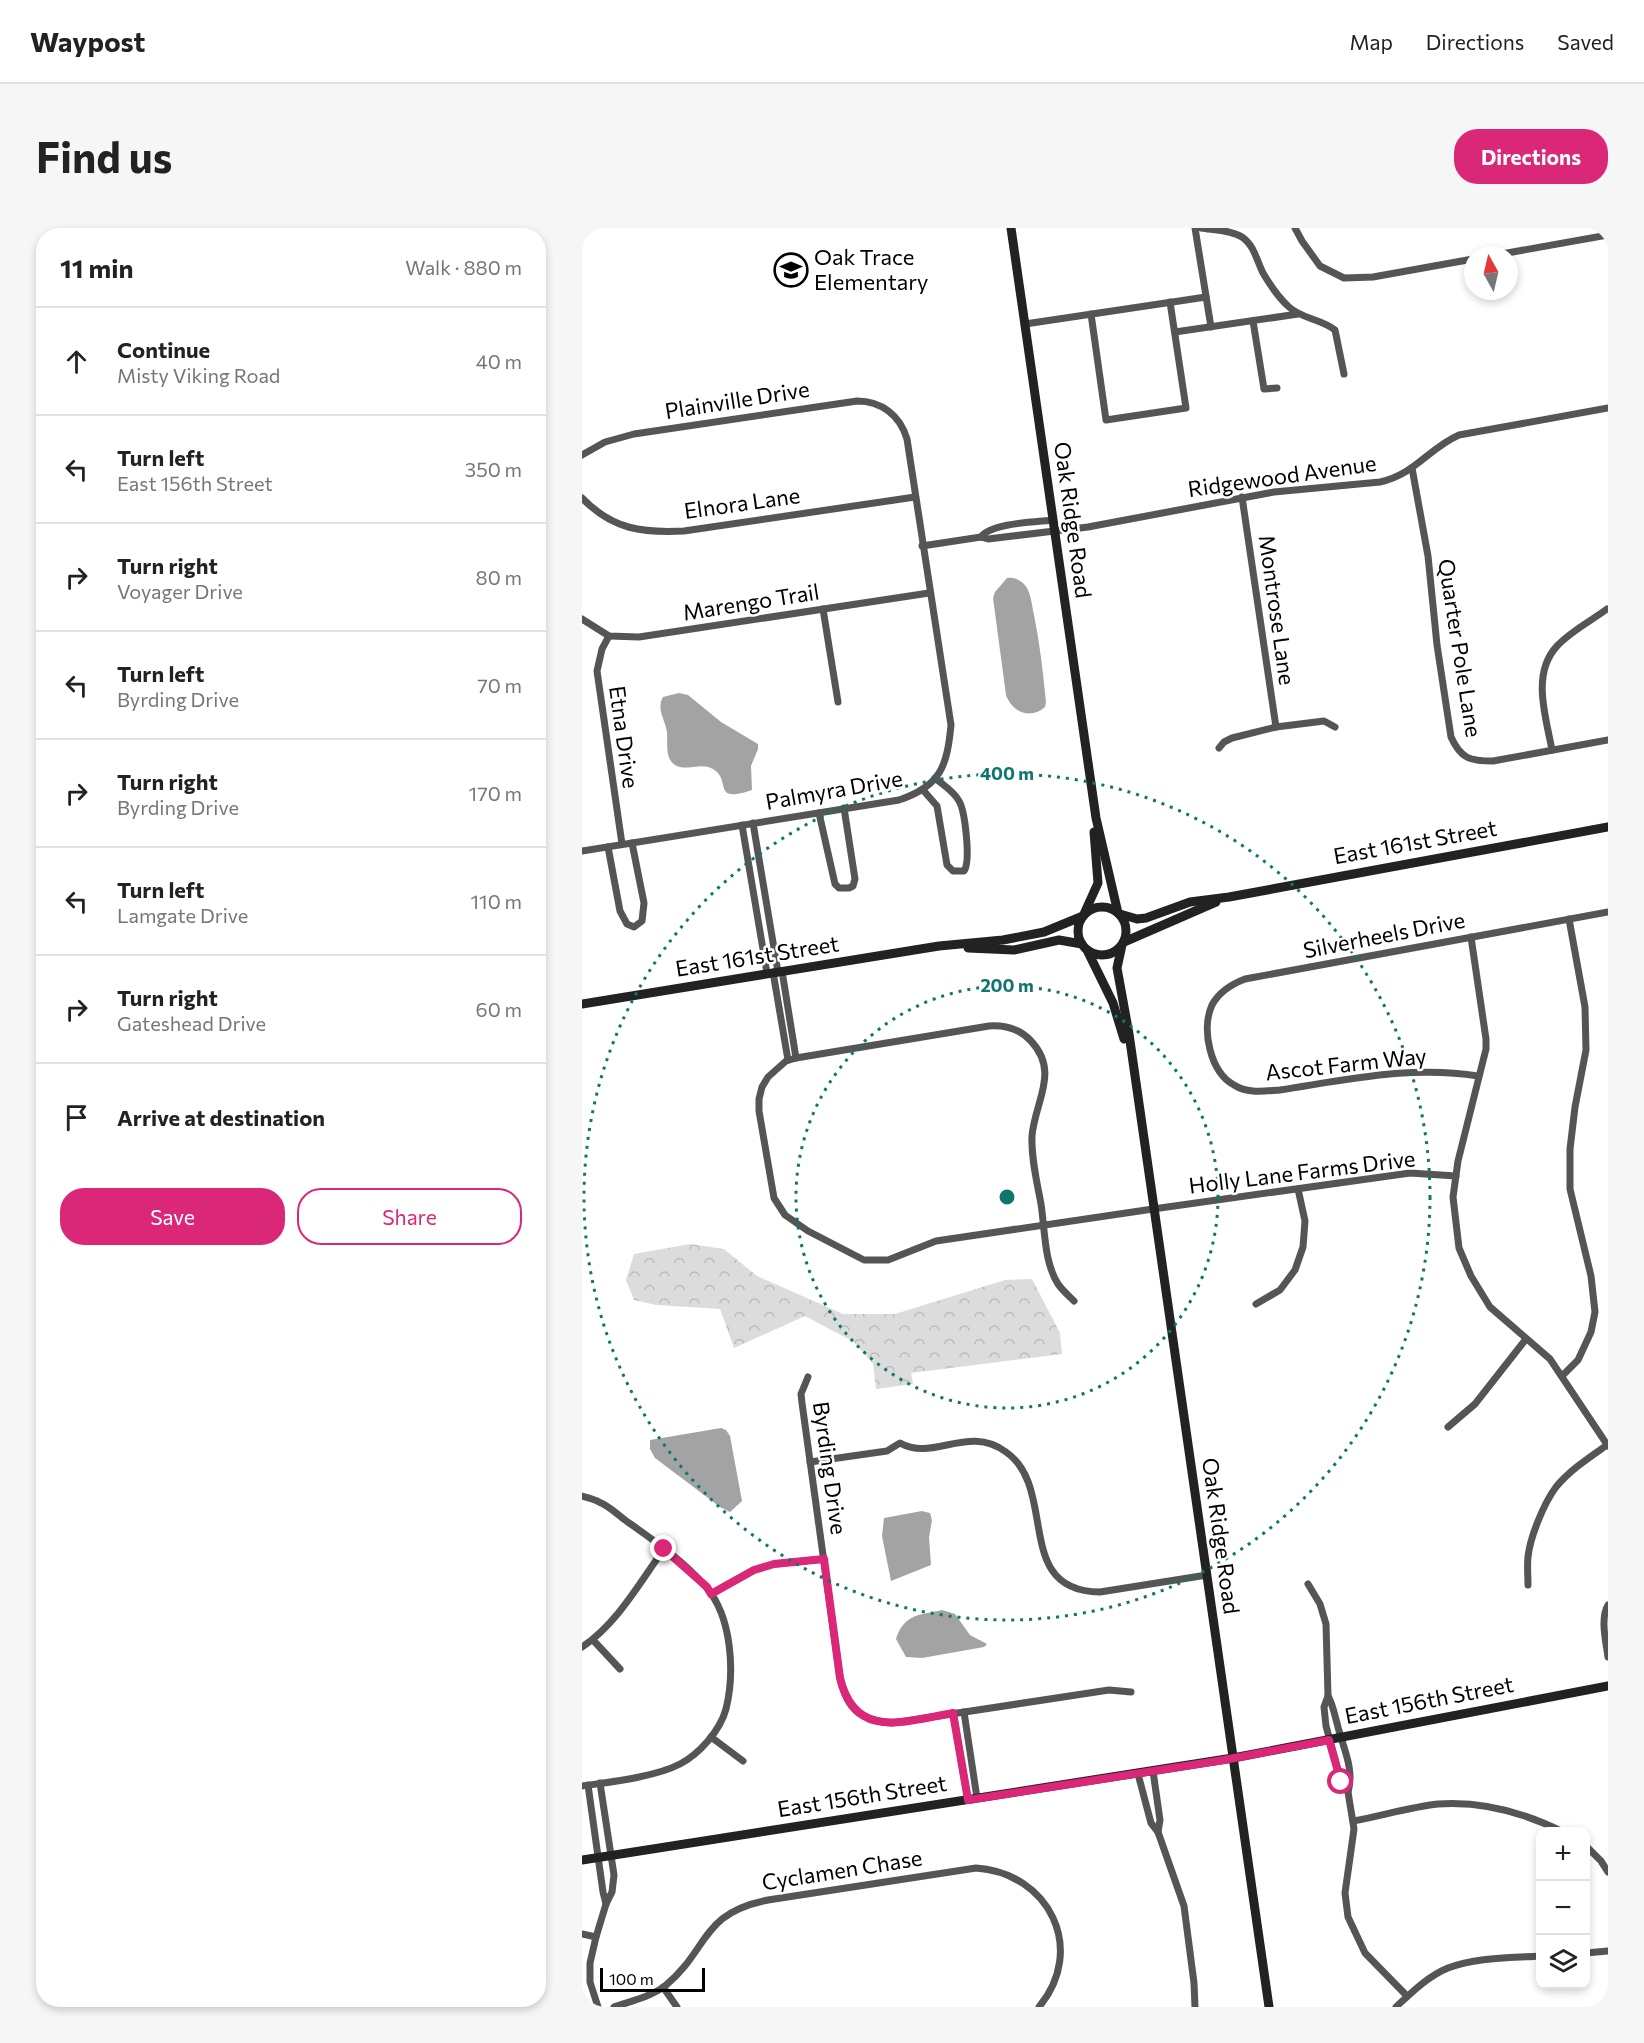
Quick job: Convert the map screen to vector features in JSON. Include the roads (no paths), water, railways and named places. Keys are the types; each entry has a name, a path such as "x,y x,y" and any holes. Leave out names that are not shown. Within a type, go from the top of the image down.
{"street":[{"name":"Oak Ridge Road","path":"1011,228 1096,818 1119,913"},
{"path":"1195,228 1211,327"},
{"path":"1201,228 1229,232 1241,237 1250,245 1264,275 1288,306 1298,314 1330,325 1335,330 1344,374"},
{"path":"1295,228 1320,266 1344,278 1373,277 1464,261"},
{"path":"1518,251 1608,235"},
{"path":"1025,324 1206,297"},
{"path":"1090,314 1106,420 1186,408 1170,302"},
{"path":"1174,332 1298,314"},
{"path":"1253,321 1264,388 1277,388"},
{"name":"Plainville Drive","path":"582,455 620,437 857,400 880,404 896,418"},
{"name":"Ridgewood Avenue","path":"1055,531 1274,492 1380,482 1397,478 1448,440 1459,435 1608,408"},
{"name":"Palmyra Drive","path":"582,851 899,800 923,790 935,778 948,755 951,725 906,435 896,418"},
{"name":"Quarter Pole Lane","path":"1412,468 1428,556 1437,645 1451,737 1457,750 1474,761 1493,761 1608,740"},
{"name":"Elnora Lane","path":"582,498 611,520 627,527 656,532 684,531 915,497"},
{"name":"Montrose Lane","path":"1242,497 1276,727"},
{"path":"981,537 984,533 997,528 1053,520"},
{"path":"922,546 981,537 988,539 1055,531"},
{"name":"Marengo Trail","path":"609,636 639,637 929,593"},
{"path":"823,609 838,702"},
{"path":"1552,750 1542,690 1544,672 1549,658 1558,645 1607,609"},
{"path":"582,619 609,636"},
{"name":"Etna Drive","path":"609,636 602,649 597,671 621,844"},
{"path":"1219,748 1232,738 1276,727 1324,721 1335,727"},
{"path":"923,790 937,806 947,865 952,871 964,871 969,860 960,802 935,778"},
{"path":"819,813 835,884 839,888 849,888 853,886 855,879 844,808"},
{"name":"Oak Ridge Road","path":"1083,915 1098,883 1094,829 1096,818"},
{"path":"753,824 788,1060 1002,1025 1027,1036 1040,1055 1045,1065 1046,1075 1032,1135 1033,1156 1050,1265 1058,1285 1074,1301"},
{"path":"742,825 796,1058"},
{"name":"East 161st Street","path":"1119,913 1137,919 1146,918 1190,902 1229,897 1608,827"},
{"path":"608,847 620,911 627,924 634,927 642,921 644,903 632,843"},
{"name":"East 161st Street","path":"1123,943 1229,897"},
{"path":"1106,906 1119,913 1126,929 1123,943 1110,954 1102,955 1084,947 1077,929 1083,915 1098,907 1106,906"},
{"name":"Silverheels Drive","path":"1209,1041 1208,1024 1213,1004 1233,983 1608,912"},
{"name":"East 161st Street","path":"582,1004 939,946 1003,940 1044,932 1083,915"},
{"path":"1562,1376 1578,1360 1592,1332 1595,1312 1591,1276 1570,1189 1570,1149 1586,1050 1585,1007 1569,919"},
{"path":"1471,937 1486,1049 1478,1076 1453,1197 1459,1248 1471,1276 1490,1307 1550,1359 1608,1445 1568,1475 1556,1488 1539,1520 1530,1546 1528,1585"},
{"name":"East 161st Street","path":"939,946 1014,950 1059,940 1084,947"},
{"name":"Oak Ridge Road","path":"1123,943 1117,968 1129,1034 1269,2007"},
{"name":"Oak Ridge Road","path":"1084,947 1113,1003 1133,1070"},
{"name":"Ascot Farm Way","path":"1209,1041 1220,1073 1235,1086 1260,1092 1397,1073 1436,1072 1478,1076"},
{"name":"Holly Lane Farms Drive","path":"788,1060 768,1077 759,1099 774,1198 784,1215 808,1231 864,1260 888,1260 936,1241 1153,1209 1410,1173 1456,1176"},
{"path":"1256,1304 1280,1290 1295,1270 1303,1247 1305,1221 1298,1189"},
{"path":"1448,1427 1474,1404 1526,1339"},
{"name":"Byrding Drive","path":"808,1377 801,1394 840,1678 844,1695 852,1707 861,1715 877,1722 892,1723 1109,1690 1131,1692"},
{"path":"810,1461 887,1451 900,1443 912,1449 973,1440 990,1443 1006,1451 1029,1478 1046,1561 1056,1575 1077,1588 1100,1592 1207,1575"},
{"path":"582,1496 601,1502 664,1549 707,1587 721,1610 727,1626 730,1674 725,1710 711,1737 682,1763 663,1771 585,1785 606,1904"},
{"path":"582,1647 593,1640 626,1602 664,1549"},
{"path":"711,1594 754,1570 774,1564 824,1559"},
{"path":"1308,1584 1320,1604 1326,1624 1328,1696 1324,1707 1329,1740 1341,1782 1348,1792 1354,1829 1345,1893 1348,1917 1365,1953 1407,1996"},
{"path":"1608,1605 1605,1609 1604,1634 1608,1657"},
{"path":"593,1640 620,1669"},
{"name":"East 156th Street","path":"582,1860 1233,1758 1608,1686"},
{"path":"1328,1696 1334,1707 1346,1750 1352,1781 1348,1792"},
{"path":"964,1712 972,1799"},
{"path":"953,1713 972,1799"},
{"path":"711,1737 743,1761"},
{"path":"1152,1771 1160,1820 1158,1832"},
{"path":"1138,1774 1151,1823 1158,1832 1184,1906 1195,2007"},
{"path":"598,2007 590,1973 591,1952 612,1892 614,1875 600,1783"},
{"path":"1353,1821 1439,1804 1498,1807 1550,1827"},
{"path":"1590,1850 1608,1872"},
{"name":"Cyclamen Chase","path":"614,2007 646,1996 663,1987 682,1968 716,1923 741,1907 768,1900 976,1868 996,1870 1015,1877 1039,1896 1056,1925 1059,1937 1059,1960 1055,1981 1048,1996 1039,2007"},
{"path":"582,1934 596,1937"},
{"path":"1590,1953 1608,1951"},
{"path":"1396,2007 1423,1984 1448,1968 1475,1962 1536,1956"},
{"path":"663,1987 677,2007"}],"place":[{"name":"Oak Trace Elementary","path":"791,270"}]}
